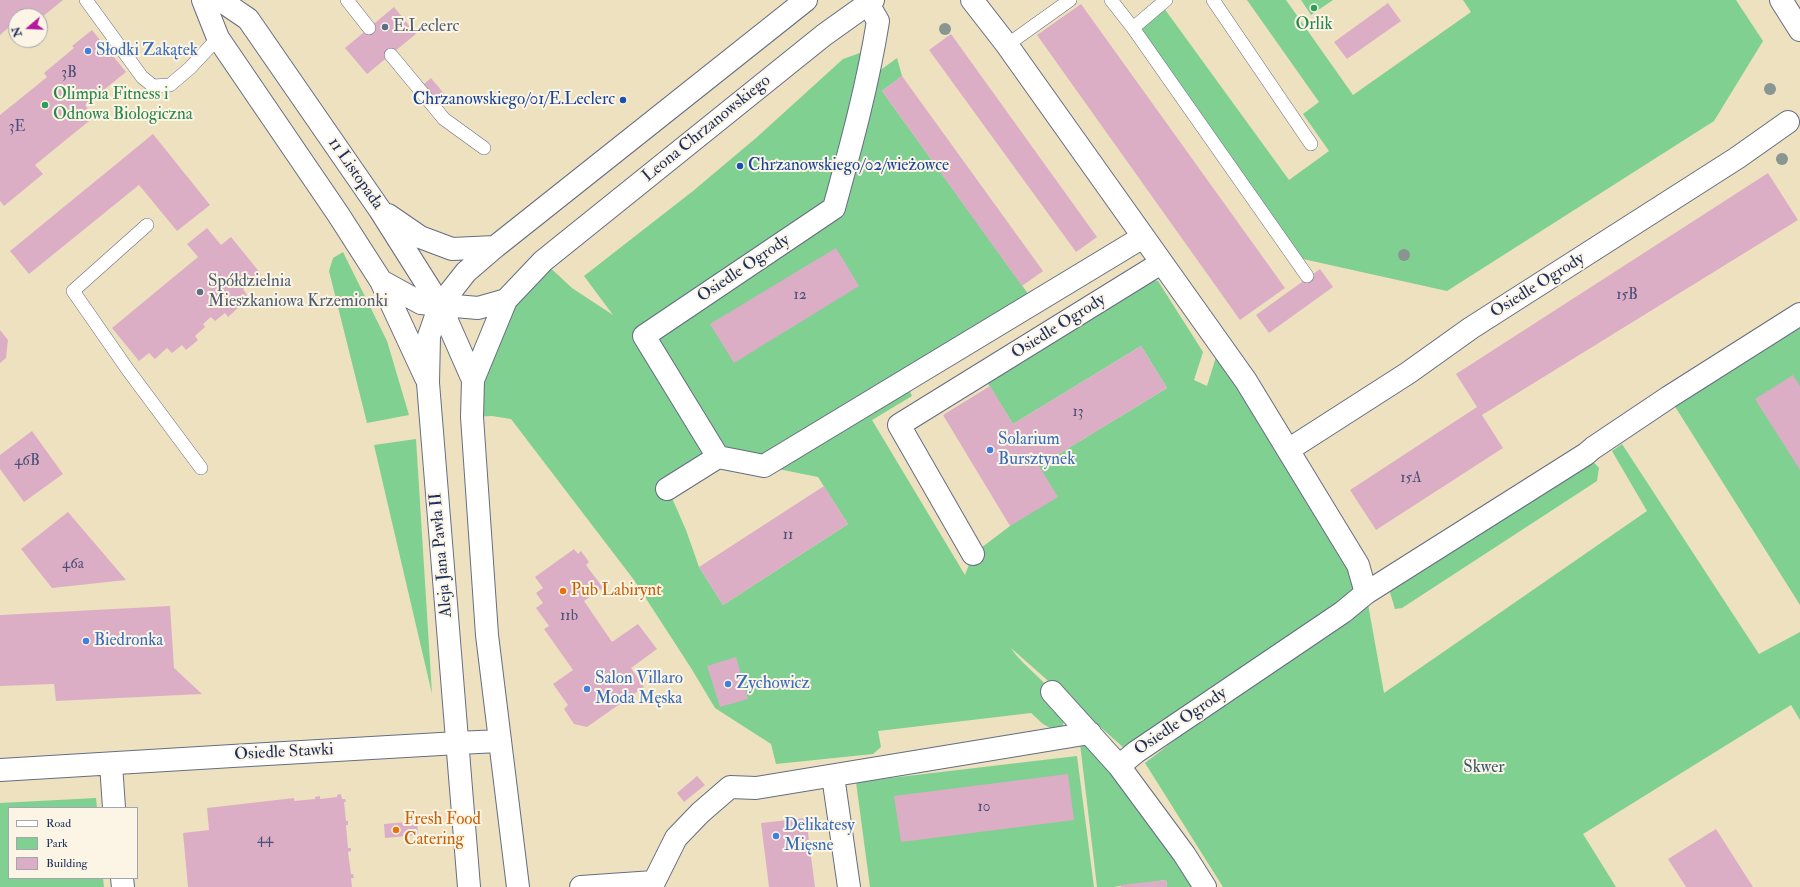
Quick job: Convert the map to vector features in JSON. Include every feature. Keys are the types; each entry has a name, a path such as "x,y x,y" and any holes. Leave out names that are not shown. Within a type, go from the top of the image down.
{"street":[{"path":"203,0 218,38 338,214 381,282 428,383"},
{"name":"11 Listopada","path":"220,0 248,19 380,210 440,305"},
{"path":"440,305 466,272 495,246 806,0"},
{"path":"972,0 1007,45 1246,381 1358,565 1366,593"},
{"path":"1781,0 1800,30"},
{"name":"Leona Chrzanowskiego","path":"506,300 543,261 818,39 871,2"},
{"name":"Osiedle Ogrody","path":"718,457 644,336 834,208 854,138 877,28 878,21 871,2"},
{"name":"Osiedle Ogrody","path":"1288,450 1408,373 1471,328 1737,158 1788,122"},
{"path":"380,210 420,237 452,248 495,246"},
{"path":"667,489 718,457 764,466 1143,237"},
{"name":"Osiedle Ogrody","path":"973,554 899,425 1161,263"},
{"path":"381,282 421,303 478,308 506,300"},
{"path":"506,300 473,380 472,418 486,627 518,887"},
{"path":"440,305 473,380"},
{"name":"Aleja Jana Pawła II","path":"440,305 429,336 428,383 469,887"},
{"name":"Osiedle Ogrody","path":"1205,887 1184,854 1119,766 1136,752 1343,612 1366,593 1586,454 1669,397 1800,314"},
{"path":"1052,692 1119,766"},
{"path":"595,886 660,884 676,838 700,812 730,787 756,788 1090,733"},
{"name":"Osiedle Stawki","path":"0,770 268,753 332,751 500,741"},
{"path":"111,764 114,807"},
{"path":"833,776 849,887"}],"lane":[{"path":"86,0 142,77 153,86 170,85 190,68 218,38"},
{"path":"347,0 369,28"},
{"path":"1007,45 1070,0"},
{"path":"1111,0 1133,28 1308,276"},
{"path":"1133,28 1166,0"},
{"path":"1213,0 1311,144"},
{"path":"391,55 444,119 484,148"},
{"path":"147,225 73,291 128,370 201,468"}],"green space":[{"path":"1247,0 1286,0 1353,95 1471,12 1463,0 1736,0 1763,41 1714,121 1447,291 1294,257 1133,28 1161,4 1289,180 1329,151 1303,114 1319,102"},
{"name":"Orlik","path":"1301,0 1333,0 1311,15"},
{"name":"Skwer","path":"874,48 867,80 897,58 902,76 882,91 1034,302 905,381 912,396 872,420 965,575 973,554 1010,526 1039,466 1167,388 1141,346 1013,424 982,374 1138,277 1158,281 1203,352 1194,380 1207,386 1220,344 1366,593 1384,693 1647,511 1612,451 1622,444 1759,654 1800,632 1800,720 1791,705 1583,834 1616,887 1223,887 1145,763 1361,596 1124,748 1011,648 1045,684 1060,704 1063,715 1063,727 1054,730 1043,724 1031,713 878,731 881,747 873,754 776,764 771,744 715,708 634,580 511,419 492,416 472,417 490,338 543,261 572,288 613,315 584,276 693,191 756,138 843,59","holes":["718,457 818,477 848,524 723,605 699,567 686,530 668,489"]},
{"path":"343,252 387,341 409,415 367,423 329,271 333,258"},
{"path":"1800,314 1800,605 1669,397"},
{"path":"416,439 432,694 374,445"},
{"path":"1586,454 1599,468 1597,481 1402,608 1395,609 1386,579"},
{"path":"1079,735 1119,766 1201,887 1167,887 1166,880 1113,887 1097,887"},
{"path":"1077,756 1094,887 870,887 856,782"},
{"path":"96,798 97,807 8,807 8,879 103,879 104,887 0,887 0,803"}],"building":[{"path":"0,0 63,0 48,12 48,8 8,8 8,28 0,35"},
{"path":"1388,3 1401,21 1347,59 1334,42"},
{"path":"1081,4 1285,288 1240,320 1037,35"},
{"path":"394,7 416,34 367,74 345,48"},
{"path":"92,30 126,72 85,105 94,117 35,165 43,174 4,206 0,201 0,115 47,77 44,73 74,48 72,46"},
{"path":"951,34 1097,237 1076,252 929,50"},
{"path":"902,76 1043,271 1022,286 882,91"},
{"path":"431,78 446,96 438,102 424,84"},
{"path":"153,134 210,205 177,231 139,185 29,274 10,251"},
{"path":"1768,173 1798,220 1482,415 1503,448 1376,530 1350,490 1477,407 1456,374"},
{"name":"Spółdzielnia Mieszkaniowa Krzemionki","path":"207,228 221,245 231,237 261,274 243,289 247,295 237,303 239,307 228,317 225,313 215,321 211,317 203,324 205,327 195,336 198,340 186,350 182,345 172,353 167,348 155,359 149,353 139,361 112,328 198,257 187,244"},
{"path":"836,248 859,286 734,363 710,324"},
{"path":"1320,269 1333,287 1269,333 1256,315"},
{"path":"0,330 8,340 6,358 0,363"},
{"path":"1141,346 1167,388 1039,466 1058,497 1010,526 943,415 990,386 1013,424"},
{"path":"1793,375 1800,386 1800,470 1755,399"},
{"path":"32,431 63,474 24,502 0,469 0,455"},
{"path":"824,486 848,524 723,605 699,567"},
{"path":"68,512 126,580 52,588 21,549"},
{"path":"574,549 578,554 581,551 589,562 586,565 603,588 584,601 612,642 638,624 657,649 631,668 644,687 587,727 574,724 564,709 568,705 553,684 573,670 544,629 549,626 536,608 543,603 536,593 543,588 535,577"},
{"name":"Biedronka","path":"170,606 174,668 202,694 56,701 54,684 0,686 0,615"},
{"path":"736,657 748,699 720,707 707,666"},
{"path":"1068,774 1074,820 901,842 894,796"},
{"path":"697,776 705,785 684,802 677,793"},
{"path":"341,794 342,799 345,799 346,802 344,802 346,821 348,821 348,825 346,825 348,848 351,848 351,851 348,852 351,874 353,874 354,878 351,878 352,887 188,887 183,833 209,830 207,808 294,798 294,801 315,799 315,797 320,796 320,799 337,797 337,795"},
{"path":"806,818 815,887 769,887 761,823"},
{"path":"417,821 418,835 385,838 384,824"},
{"path":"1716,829 1753,887 1686,887 1668,859"},
{"path":"1166,880 1167,887 1121,887 1120,885"}],"place":[{"name":"Orlik","path":"1314,8"},
{"name":"E.Leclerc","path":"385,27"},
{"name":"Słodki Zakątek","path":"88,51"},
{"name":"Chrzanowskiego/01/E.Leclerc","path":"623,100"},
{"name":"Olimpia Fitness i Odnowa Biologiczna","path":"45,105"},
{"name":"Chrzanowskiego/02/wieżowce","path":"740,166"},
{"name":"Spółdzielnia Mieszkaniowa Krzemionki","path":"200,292"},
{"name":"Solarium Bursztynek","path":"990,450"},
{"name":"Pub Labirynt","path":"563,591"},
{"name":"Biedronka","path":"86,641"},
{"name":"Zychowicz","path":"728,684"},
{"name":"Salon Villaro Moda Męska","path":"587,689"},
{"name":"Fresh Food Catering","path":"396,830"},
{"name":"Delikatesy Mięsne","path":"776,836"}]}
